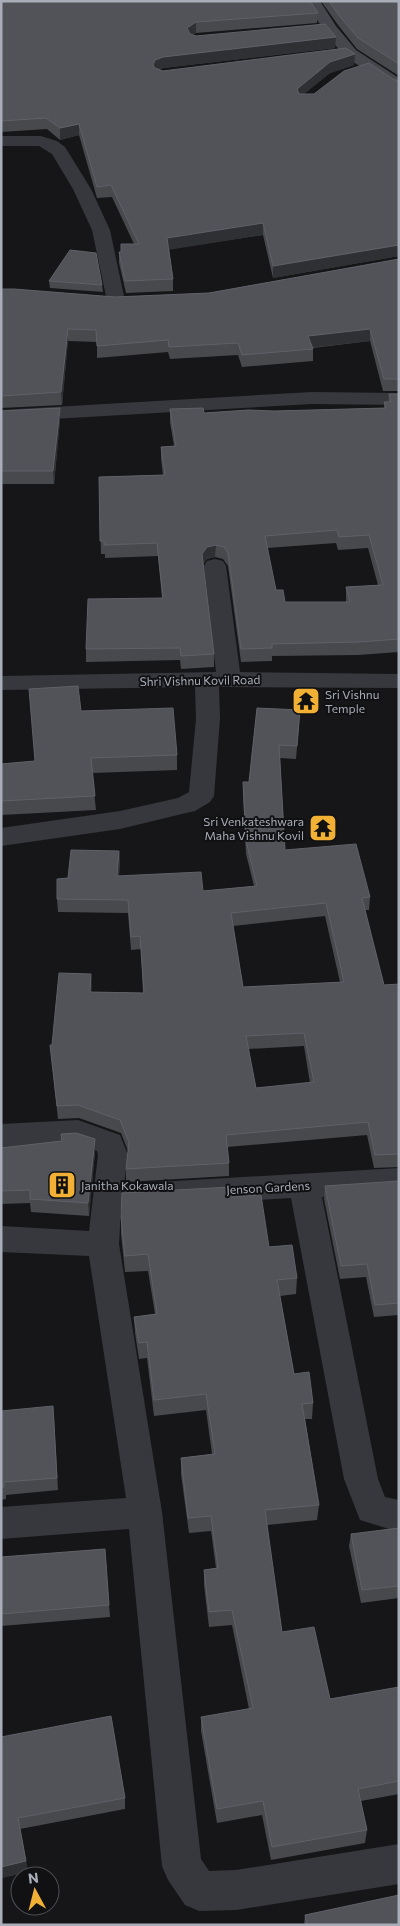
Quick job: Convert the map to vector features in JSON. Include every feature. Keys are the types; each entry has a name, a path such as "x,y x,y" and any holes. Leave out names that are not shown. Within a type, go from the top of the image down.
{"main road":[{"path":"312,1 330,29 350,53 399,85"}],"street":[{"path":"310,31 330,29"},
{"path":"330,55 350,53"},
{"path":"353,72 369,67"},
{"path":"1,141 41,142 52,144 60,151 82,189 101,230 116,301"},
{"path":"97,299 135,300"},
{"path":"1,416 312,398 399,399"},
{"path":"1,837 120,820 186,805 201,796 208,719 218,679 216,566"},
{"name":"Shri Vishnu Kovil Road","path":"1,683 218,679 399,681"},
{"path":"1,1136 78,1132 109,1143 113,1155 103,1244 145,1512 182,1866 199,1891 236,1890 399,1864"},
{"name":"Jenson Gardens","path":"107,1197 399,1180"},
{"path":"304,1186 361,1479 372,1509 399,1516"},
{"path":"1,1239 103,1244"},
{"path":"1,1523 145,1512"}],"building":[{"path":"1,1 310,1 318,13 196,22 187,28 190,34 196,36 325,24 336,37 163,57 155,60 153,65 155,68 163,71 346,48 355,54 330,62 297,89 299,94 314,94 344,71 369,63 399,81 399,245 273,266 263,223 167,238 173,279 125,281 119,252 121,252 121,244 139,244 111,185 97,187 79,124 60,128 46,118 1,121"},
{"path":"329,1 399,1 399,64 358,38"},
{"path":"70,250 96,253 102,285 49,281"},
{"path":"399,259 399,379 384,379 370,329 308,336 313,349 242,355 238,343 169,347 168,340 97,346 96,330 68,329 61,392 1,396 1,289 115,297 209,293"},
{"path":"389,394 399,394 399,639 272,644 272,648 241,649 228,553 224,547 216,545 207,547 202,554 214,654 181,656 180,648 86,649 88,599 163,598 157,543 104,545 104,541 100,541 99,477 165,475 161,447 176,446 170,409 203,408 204,413 248,410 386,408 384,402 391,402","holes":["337,530 339,537 369,535 383,585 346,587 350,602 285,602 283,590 276,590 265,536"]},
{"path":"60,408 53,471 1,471 1,411"},
{"path":"78,686 81,711 173,708 177,755 91,758 95,796 1,801 1,764 35,761 29,689"},
{"path":"257,708 300,710 297,746 279,745 285,850 356,844 370,897 362,898 384,985 399,984 399,1154 375,1155 368,1122 226,1135 229,1163 126,1169 129,1142 120,1120 78,1105 57,1106 50,1045 52,1045 59,973 91,974 90,992 144,993 140,936 131,937 128,900 57,899 57,879 68,878 71,850 119,851 117,876 201,872 203,891 257,886 246,841 243,782 249,782","holes":["326,903 344,982 243,987 231,913","304,1033 314,1082 256,1088 246,1036"]},
{"path":"76,1133 95,1139 88,1203 30,1199 30,1190 1,1191 1,1148 62,1141 61,1134"},
{"path":"399,1181 399,1303 375,1305 367,1264 341,1266 325,1186"},
{"path":"231,1187 232,1197 261,1195 269,1247 292,1245 297,1278 277,1280 294,1374 309,1372 313,1403 302,1404 319,1505 265,1510 282,1632 314,1627 330,1699 399,1687 399,1781 358,1789 367,1830 272,1847 263,1801 217,1809 201,1717 253,1708 232,1610 209,1612 204,1570 218,1568 211,1516 188,1518 181,1458 215,1454 206,1394 154,1400 147,1342 139,1343 134,1317 157,1314 148,1254 125,1256 121,1217 122,1193"},
{"path":"53,1406 57,1478 4,1482 4,1487 1,1488 1,1411"},
{"path":"399,1528 399,1586 362,1590 351,1534"},
{"path":"105,1549 109,1605 1,1614 1,1557"},
{"path":"111,1716 125,1798 18,1818 26,1861 1,1867 1,1737"},
{"path":"399,1895 399,1925 307,1925 305,1915"}],"place":[{"name":"Sri Vishnu Temple","path":"306,701"},
{"name":"Sri Venkateshwara Maha Vishnu Kovil","path":"323,828"},
{"name":"Janitha Kokawala","path":"62,1185"}]}
